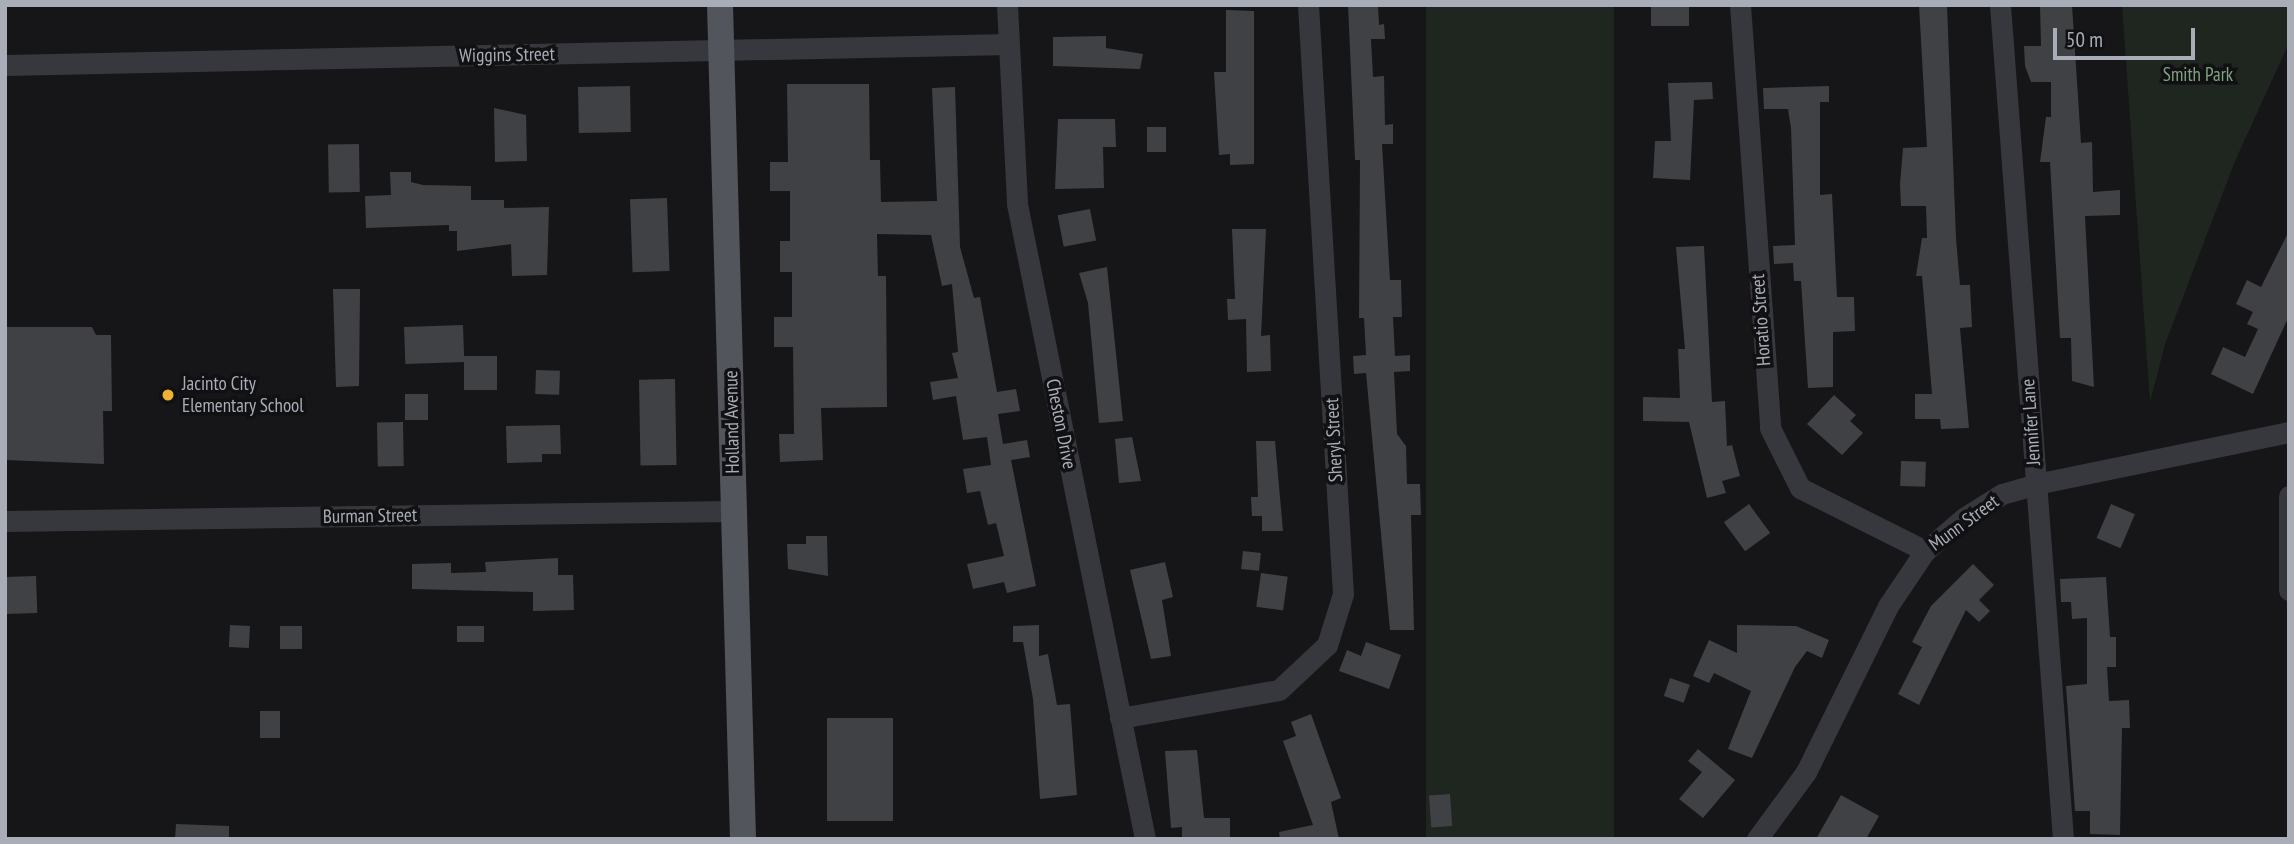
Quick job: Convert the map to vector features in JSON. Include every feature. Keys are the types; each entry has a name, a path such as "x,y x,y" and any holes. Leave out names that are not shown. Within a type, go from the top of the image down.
{"main road":[{"name":"Holland Avenue","path":"720,5 743,839"}],"street":[{"name":"Cheston Drive","path":"1007,5 1017,204 1145,839"},
{"name":"Sheryl Street","path":"1120,718 1279,690 1327,645 1343,594 1308,5"},
{"name":"Horatio Street","path":"1740,5 1770,428 1800,488 1925,551"},
{"name":"Jennifer Lane","path":"2000,5 2063,839"},
{"name":"Wiggins Street","path":"5,65 1009,44"},
{"name":"Munn Street","path":"1757,839 1806,772 1888,606 1925,551 2003,494 2036,484 2289,432"},
{"path":"2289,496 2289,590"},
{"name":"Burman Street","path":"5,521 734,511"}],"green space":[{"path":"1426,5 1614,5 1614,839 1426,839"},
{"name":"Smith Park","path":"2122,5 2289,5 2289,43 2235,161 2165,344 2150,402"}],"building":[{"path":"1348,5 1378,5 1379,25 1384,24 1385,39 1371,39 1373,77 1384,76 1385,125 1393,124 1393,144 1382,144 1390,280 1401,280 1402,317 1393,317 1395,356 1410,355 1410,371 1394,372 1397,434 1406,446 1407,484 1420,484 1421,515 1411,515 1414,630 1390,630 1366,373 1354,374 1353,356 1366,355 1364,318 1359,318 1360,160 1355,160"},
{"path":"1651,5 1689,5 1689,26 1651,26"},
{"path":"1919,5 1947,5 1956,238 1960,285 1970,285 1972,327 1960,328 1969,428 1941,429 1940,419 1915,419 1915,394 1932,394 1922,276 1916,276 1922,238 1927,238 1926,206 1901,206 1900,184 1903,148 1927,147"},
{"path":"2040,5 2072,5 2081,143 2092,142 2093,192 2120,190 2120,215 2085,216 2094,387 2072,381 2071,338 2060,338 2050,162 2040,162 2046,117 2051,117 2051,82 2031,82 2025,66 2024,46 2041,46"},
{"path":"1226,10 1254,11 1254,164 1230,165 1230,154 1219,155 1214,72 1226,72"},
{"path":"1106,36 1106,48 1143,54 1140,69 1053,66 1053,37"},
{"path":"1712,82 1713,99 1694,100 1690,180 1653,178 1655,141 1671,141 1668,83"},
{"path":"787,84 869,84 870,160 880,160 881,202 937,201 932,88 955,87 960,247 974,298 980,297 997,392 1016,389 1020,411 998,414 1003,444 1027,440 1030,457 1011,460 1036,586 1007,593 1004,582 973,589 967,564 1004,556 996,523 988,525 980,491 967,493 963,469 991,465 987,437 963,440 956,396 933,400 930,382 958,378 952,353 958,352 952,284 942,286 931,235 877,234 878,276 886,276 887,407 821,408 823,460 780,462 779,434 794,434 793,347 774,347 774,317 792,317 792,272 780,272 780,241 790,241 790,191 770,191 770,162 788,162"},
{"path":"630,86 631,132 579,133 578,87"},
{"path":"1829,86 1829,102 1820,102 1820,195 1832,194 1837,297 1854,297 1855,331 1833,332 1833,387 1808,388 1801,281 1794,281 1793,263 1774,264 1773,246 1795,245 1791,128 1788,109 1764,109 1763,88"},
{"path":"494,108 526,115 527,161 495,162"},
{"path":"1058,119 1115,119 1116,147 1103,147 1104,188 1055,189"},
{"path":"1147,127 1166,127 1166,152 1147,152"},
{"path":"359,144 360,192 329,193 328,145"},
{"path":"390,172 411,172 411,182 423,185 471,186 471,200 504,200 504,208 549,207 547,275 512,276 511,244 457,251 457,231 449,231 449,225 366,228 365,196 391,195"},
{"path":"667,198 670,271 633,272 630,199"},
{"path":"1090,209 1096,240 1064,247 1058,215"},
{"path":"1232,229 1266,229 1261,336 1270,335 1271,371 1247,372 1246,319 1228,320 1227,299 1235,299"},
{"path":"2289,231 2289,316 2253,394 2211,374 2223,347 2245,357 2258,329 2247,324 2253,312 2236,304 2247,280 2261,287"},
{"path":"1704,246 1712,402 1725,401 1727,446 1732,445 1740,476 1722,481 1726,493 1707,498 1689,422 1643,421 1643,397 1680,398 1678,349 1685,349 1676,247"},
{"path":"1107,267 1123,421 1099,423 1088,303 1079,273"},
{"path":"333,289 360,289 359,386 336,387"},
{"path":"463,325 464,362 405,364 404,327"},
{"path":"5,327 92,327 96,335 111,335 112,411 103,411 104,464 5,460"},
{"path":"464,356 497,356 497,390 464,390"},
{"path":"536,370 560,371 559,395 535,394"},
{"path":"675,379 677,465 641,466 639,380"},
{"path":"405,394 428,394 428,420 405,420"},
{"path":"1834,395 1856,415 1850,421 1863,433 1842,455 1807,424"},
{"path":"377,422 403,422 404,466 378,466"},
{"path":"560,425 561,454 542,454 542,462 507,463 506,426"},
{"path":"1132,437 1141,481 1119,483 1115,439"},
{"path":"1256,441 1275,441 1283,531 1262,531 1262,516 1252,516 1251,497 1258,497"},
{"path":"1901,461 1926,462 1925,487 1900,486"},
{"path":"1749,504 1770,533 1745,551 1724,522"},
{"path":"2111,504 2135,514 2120,548 2097,538"},
{"path":"806,536 827,536 828,576 788,569 787,544 806,544"},
{"path":"1243,551 1261,553 1259,571 1241,569"},
{"path":"558,558 558,575 573,575 574,610 533,611 533,592 412,589 412,564 451,563 451,573 486,572 485,562"},
{"path":"1165,562 1173,597 1162,600 1171,656 1151,659 1130,570"},
{"path":"1973,564 1994,585 1979,600 1990,611 1979,622 1966,610 1919,705 1898,694 1922,647 1912,642 1931,606"},
{"path":"1261,573 1288,577 1283,610 1256,607"},
{"path":"36,576 37,613 6,614 5,577"},
{"path":"2106,577 2110,637 2116,637 2116,667 2107,667 2109,701 2129,700 2130,728 2122,728 2120,835 2090,834 2090,811 2075,811 2066,686 2087,684 2087,618 2072,619 2071,602 2061,602 2060,579"},
{"path":"230,625 250,626 249,648 229,647"},
{"path":"1039,625 1039,656 1048,654 1057,705 1070,704 1077,795 1040,799 1033,699 1023,642 1013,642 1013,626"},
{"path":"1737,625 1796,626 1829,640 1822,658 1807,651 1795,667 1752,758 1728,749 1751,691 1714,673 1709,683 1693,676 1709,640 1737,653"},
{"path":"280,626 302,626 302,649 280,649"},
{"path":"457,626 484,626 484,642 457,642"},
{"path":"1366,642 1401,655 1389,689 1339,671 1347,650 1361,656"},
{"path":"1670,678 1690,685 1684,703 1664,696"},
{"path":"260,711 280,711 280,738 260,738"},
{"path":"1311,714 1341,798 1331,802 1339,839 1280,839 1279,832 1313,825 1283,741 1296,736 1291,722"},
{"path":"827,718 893,718 893,821 827,821"},
{"path":"1698,749 1735,780 1703,818 1679,799 1702,772 1688,761"},
{"path":"1197,750 1204,818 1230,818 1230,838 1182,839 1182,827 1171,828 1165,751"},
{"path":"1450,794 1452,826 1431,827 1429,795"},
{"path":"1841,795 1879,816 1866,839 1816,839"},
{"path":"176,824 229,826 229,839 175,839"}],"place":[{"name":"Jacinto City Elementary School","path":"168,395"}]}
